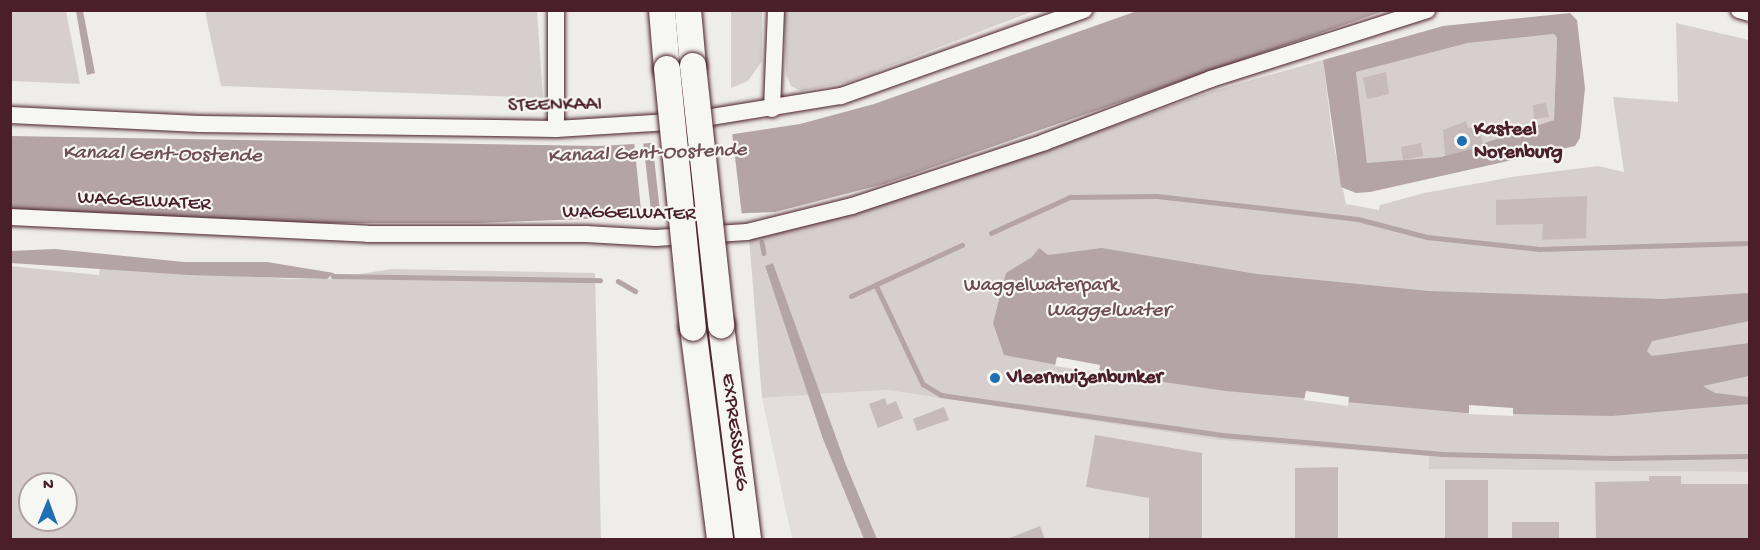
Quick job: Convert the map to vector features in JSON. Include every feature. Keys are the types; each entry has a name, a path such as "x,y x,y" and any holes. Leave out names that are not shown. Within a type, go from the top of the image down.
{"highway":[{"name":"EXPRESSWEG","path":"662,10 693,328 720,540"},
{"name":"EXPRESSWEG","path":"688,10 721,325 748,540"}],"street":[{"path":"556,10 556,129"},
{"path":"772,109 776,10"},
{"name":"STEENKAAI","path":"10,115 200,124 556,129 686,121 772,109 841,96 1084,10"},
{"name":"WAGGELWATER","path":"10,217 368,234 586,234 656,238 747,232 872,200 1045,142 1211,79 1428,10"},
{"path":"1739,10 1749,13"}],"shaded area":[{"path":"887,390 1219,440 1430,456 1429,469 1749,472 1749,539 792,539 762,398"}],"green space":[{"path":"11,10 66,11 80,84 11,81"},
{"path":"205,11 537,11 543,98 221,86"},
{"path":"731,11 762,11 762,61 748,81 731,88"},
{"path":"784,11 1034,11 848,82 801,91 791,86 786,74"},
{"name":"Waggelwaterpark","path":"1676,23 1749,40 1749,472 1429,469 1429,456 1219,440 887,390 820,394 773,263 765,267 810,395 762,398 749,238 925,191 1213,91 1323,60 1333,141 1346,204 1379,210 1380,205 1424,193 1518,176 1598,166 1624,172 1613,97 1678,102"},
{"path":"1554,34 1557,38 1554,120 1440,157 1367,164 1356,72 1468,43"},
{"path":"10,266 99,275 100,268 291,279 327,279 392,269 595,273 601,539 11,539"}],"water":[{"path":"76,11 83,11 95,73 87,75"},
{"name":"Kanaal Gent-Oostende","path":"1137,11 1384,11 884,184 775,212 477,223 290,223 11,209 10,136 599,146 687,141 800,124 874,104"},
{"path":"1570,13 1577,20 1585,88 1580,138 1575,146 1370,192 1356,193 1341,187 1323,60 1443,26","holes":["1554,34 1557,38 1554,120 1441,157 1367,163 1356,72 1468,43"]},
{"name":"Waggelwater","path":"1039,248 1048,255 1102,248 1257,274 1429,291 1663,299 1749,293 1749,321 1652,341 1647,351 1652,356 1749,343 1749,376 1703,386 1715,393 1749,397 1749,404 1612,416 1466,413 1226,391 1100,373 1004,355 993,323 1006,273 1032,257"},
{"path":"55,249 184,262 267,262 334,273 327,279 189,275 11,263 11,251"},
{"path":"773,263 846,465 877,539 864,539 823,439 765,266"}],"pier":[{"path":"732,132 742,216 661,220 652,140"},
{"path":"634,141 643,141 652,220 642,220"},
{"path":"1057,357 1100,365 1099,373 1055,366"},
{"path":"1306,391 1349,397 1348,406 1304,400"},
{"path":"1469,405 1513,408 1513,416 1469,414"}],"building":[{"path":"1386,72 1389,94 1367,99 1363,78"},
{"path":"1546,103 1549,117 1534,119 1533,105"},
{"name":"Kasteel Norenburg","path":"1466,121 1468,128 1478,126 1484,146 1445,156 1443,130"},
{"path":"1421,143 1423,156 1403,160 1401,147"},
{"path":"1587,196 1586,238 1542,240 1543,224 1496,225 1496,200"},
{"path":"885,398 887,405 896,401 903,418 878,428 869,404"},
{"path":"944,407 949,420 917,431 913,419"},
{"path":"1095,435 1202,453 1202,540 1149,540 1149,498 1086,487"},
{"path":"1338,467 1338,540 1295,540 1295,468"},
{"path":"1649,476 1681,476 1681,484 1749,484 1749,540 1596,540 1595,482 1649,481"},
{"path":"1445,480 1488,480 1488,540 1445,540"},
{"path":"1512,522 1559,522 1559,540 1512,540"},
{"path":"1040,526 1045,540 1007,540 1007,539"}],"waterway":[{"path":"991,233 1070,197 1157,196 1358,219 1427,237 1539,249 1750,243"},
{"path":"762,242 764,253"},
{"path":"851,296 962,245"},
{"path":"333,276 600,280"},
{"path":"618,281 635,291"},
{"path":"876,285 923,384 941,395 1222,435 1442,454 1614,458 1750,456"}],"place":[{"name":"Kasteel Norenburg","path":"1462,141"},
{"name":"Vleermuizenbunker","path":"995,378"}]}
